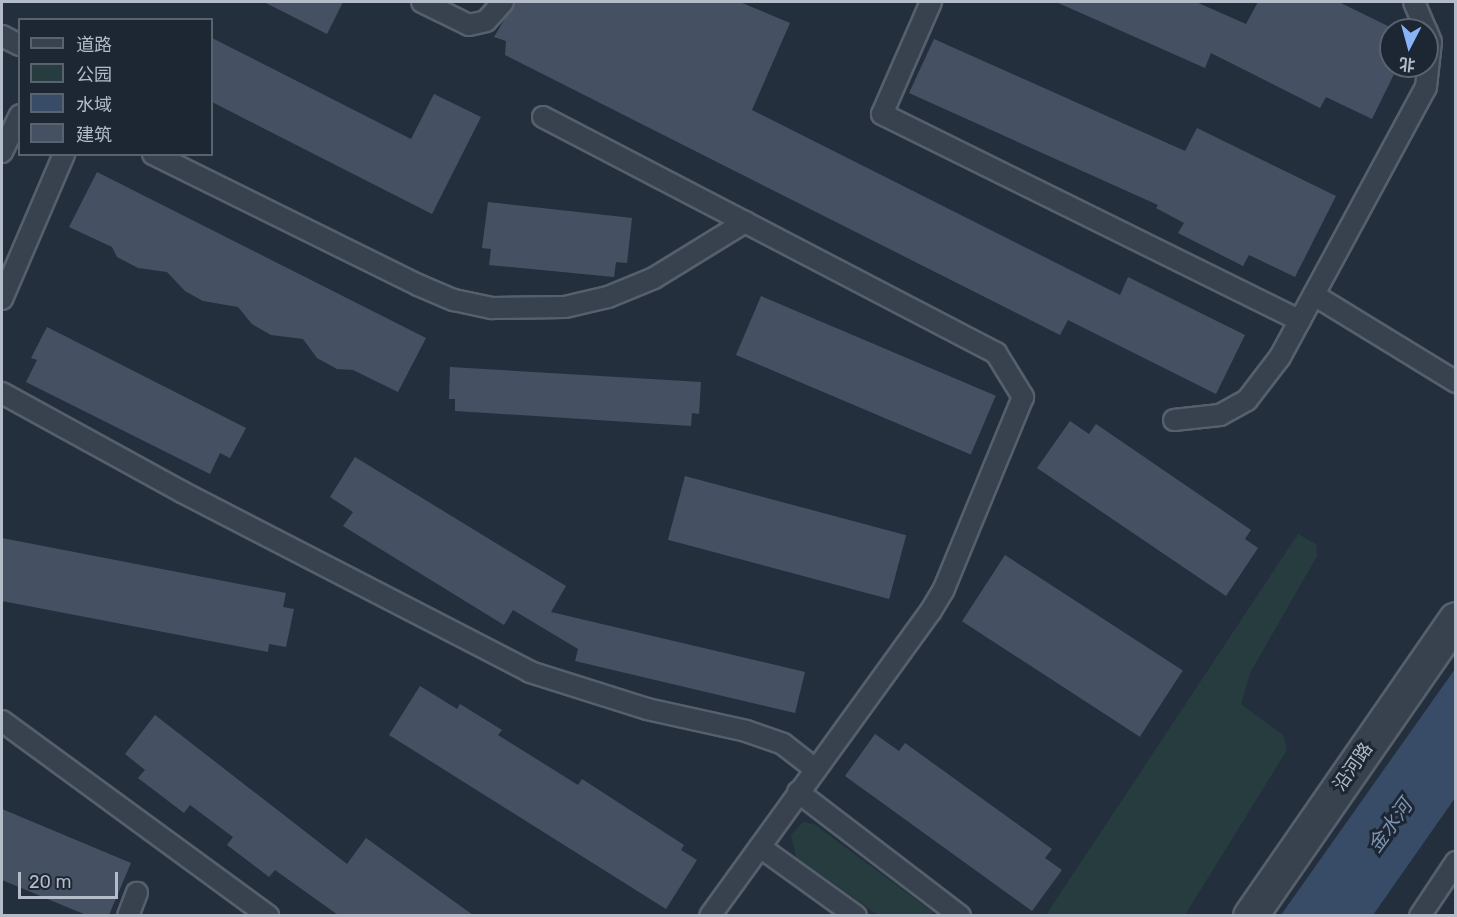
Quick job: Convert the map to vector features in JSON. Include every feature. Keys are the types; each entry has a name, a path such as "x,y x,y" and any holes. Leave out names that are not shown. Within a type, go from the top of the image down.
{"street":[{"name":"沿河路","path":"1250,915 1455,619"}],"lane":[{"path":"422,2 469,25 486,21 503,2"},
{"path":"931,2 882,114 1300,321"},
{"path":"1414,2 1421,18"},
{"path":"2,36 18,44"},
{"path":"1174,420 1220,415 1247,400 1280,357 1426,87 1427,78"},
{"path":"543,117 996,353 1023,397 944,589 710,915"},
{"path":"2,152 18,119"},
{"path":"2,299 63,156"},
{"path":"157,156 418,285 454,300 492,308 565,307 609,297 654,278 745,222"},
{"path":"1314,295 1455,382"},
{"path":"2,393 182,492 530,672 647,710 746,731 783,744 815,769"},
{"path":"2,721 268,915"},
{"path":"798,792 960,915"},
{"path":"760,847 856,915"},
{"path":"1420,915 1455,862"},
{"path":"128,915 137,893"}],"green space":[{"path":"1298,534 1316,544 1317,556 1250,673 1241,704 1283,735 1287,750 1185,915 1046,915"},
{"path":"803,822 814,824 933,912 930,915 878,915 796,857 791,835"}],"water":[{"name":"金水河","path":"1455,669 1455,798 1373,915 1281,915"}],"building":[{"path":"264,2 343,2 327,34"},
{"path":"515,2 740,2 790,23 752,110 1120,295 1128,277 1245,335 1216,394 1068,320 1060,335 505,55 506,41 494,37"},
{"path":"1056,2 1196,2 1246,24 1258,2 1339,2 1379,22 1379,78 1392,78 1372,119 1326,97 1320,108 1211,53 1205,68"},
{"path":"213,39 411,139 434,94 481,117 432,214 213,103"},
{"path":"934,39 1185,151 1197,128 1336,196 1295,277 1249,255 1243,266 1178,233 1184,223 1156,208 1158,205 909,93"},
{"path":"97,172 426,338 398,392 353,370 337,369 317,358 303,339 271,335 252,324 238,307 203,301 185,291 167,272 138,268 117,257 112,247 69,227"},
{"path":"488,202 632,218 627,263 616,262 614,277 489,265 491,249 482,248"},
{"path":"761,296 996,396 971,455 736,355"},
{"path":"47,327 246,428 230,458 220,453 210,474 26,382 37,360 31,358"},
{"path":"450,367 701,382 699,414 692,413 691,426 455,411 455,399 449,399"},
{"path":"1070,421 1089,434 1096,424 1251,530 1245,539 1258,548 1226,596 1037,468"},
{"path":"355,457 566,586 551,612 805,672 795,713 575,661 578,649 513,610 504,625 343,526 353,512 330,497"},
{"path":"685,476 906,535 889,599 668,540"},
{"path":"2,538 286,593 283,607 294,609 286,647 269,644 268,652 2,601"},
{"path":"1005,555 1183,670 1140,737 962,621"},
{"path":"420,686 457,709 460,704 502,730 498,735 578,785 582,779 684,845 681,850 697,860 666,909 389,735"},
{"path":"155,715 347,864 366,838 473,915 338,915 275,870 269,877 227,845 233,837 190,805 184,813 138,778 145,770 125,754"},
{"path":"875,734 899,751 905,743 1052,849 1045,858 1062,870 1032,911 845,776"},
{"path":"2,809 131,863 109,915 86,915 2,880"}]}
